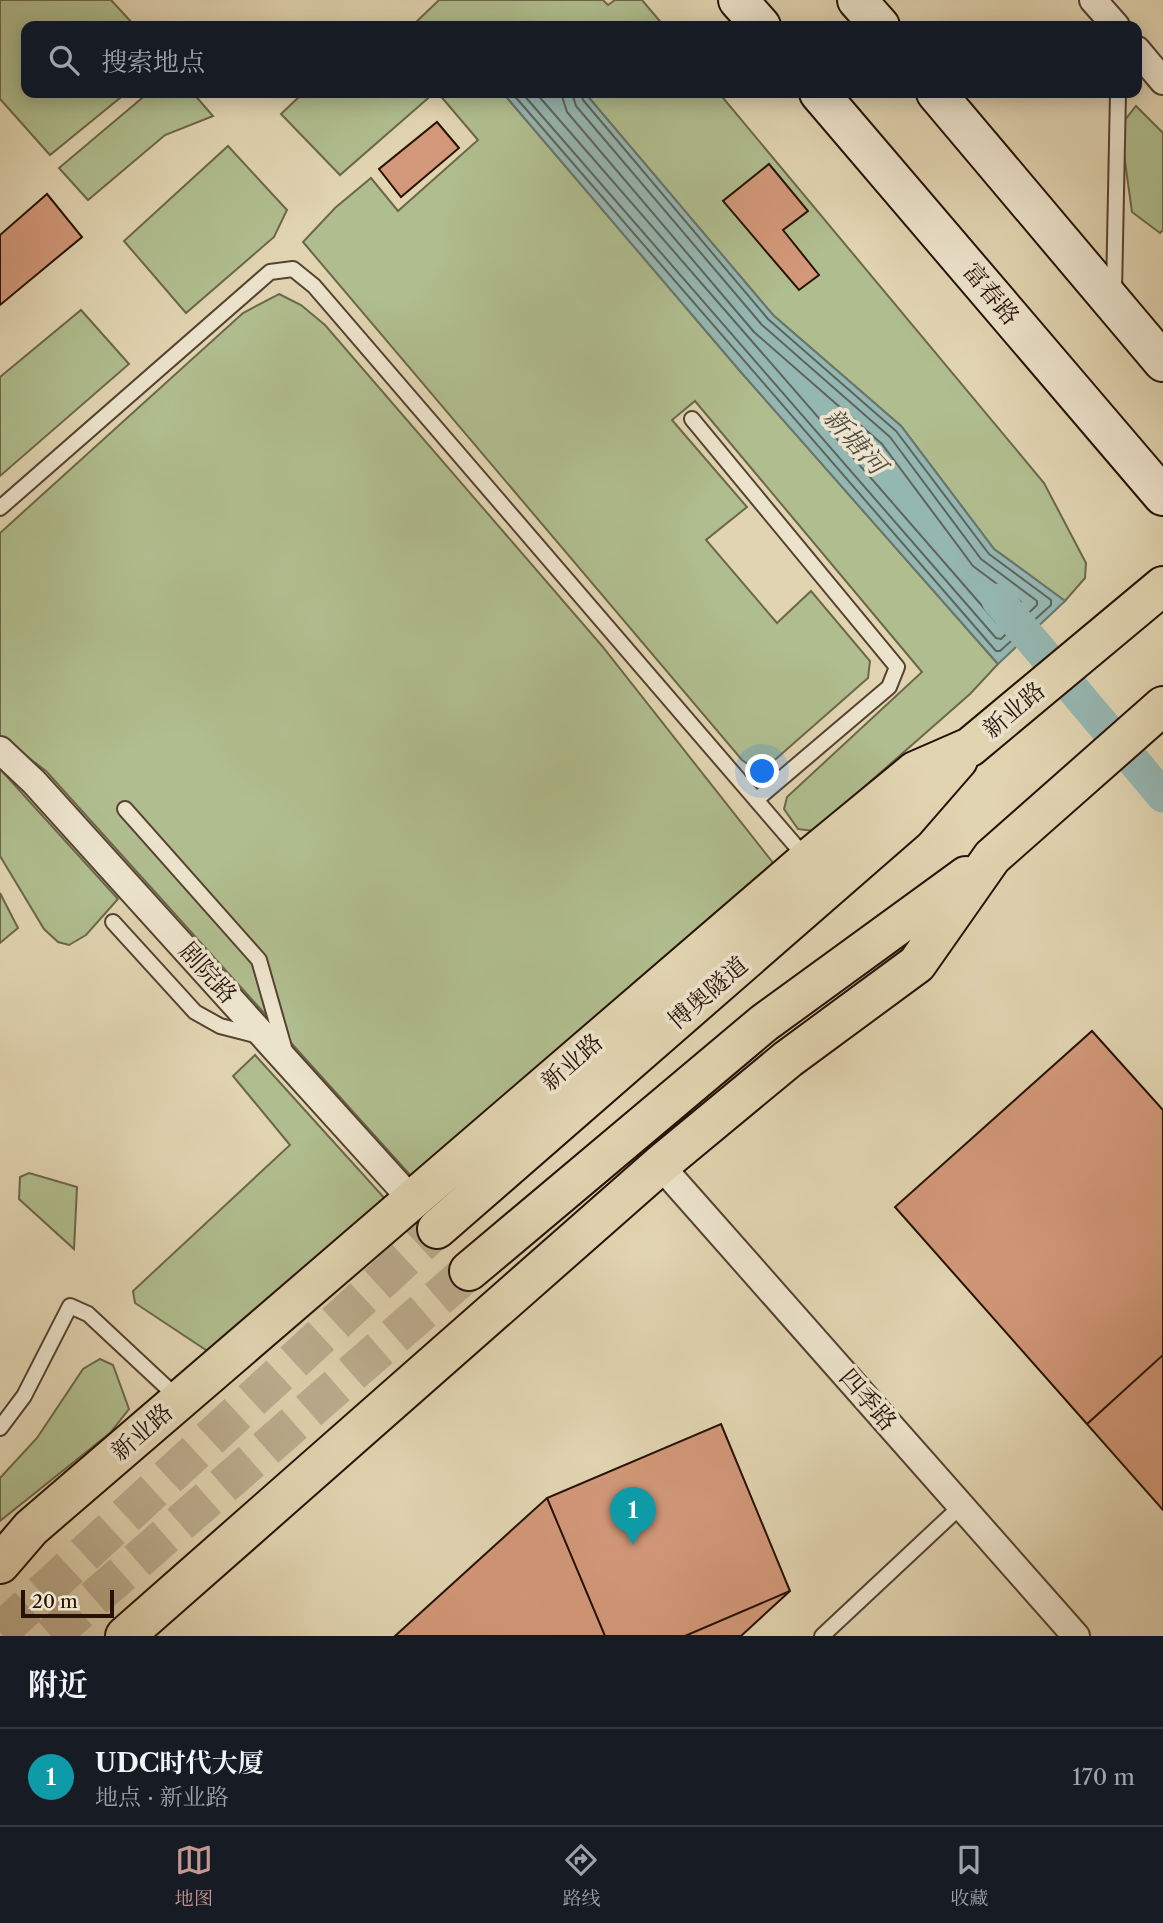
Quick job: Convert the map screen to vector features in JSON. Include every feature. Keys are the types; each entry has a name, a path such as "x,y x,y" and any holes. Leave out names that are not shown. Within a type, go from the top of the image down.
{"main road":[{"path":"738,0 757,21"},
{"path":"858,0 876,21"},
{"name":"富春路","path":"823,98 1163,496"},
{"path":"940,98 1163,362"},
{"name":"新业路","path":"0,1564 31,1528 807,860 915,771 970,747 1163,586"},
{"path":"470,1271 764,1023 992,857 1163,706"},
{"name":"博奥隧道","path":"437,1229 905,821 970,747"},
{"path":"125,1636 660,1165 788,1059 917,964 992,857"}],"street":[{"path":"1093,0 1112,21"},
{"path":"1142,56 1163,80"},
{"name":"剧院路","path":"0,750 43,792 412,1200"},
{"name":"四季路","path":"660,1165 1076,1636"}],"lane":[{"path":"1114,304 1118,98"},
{"path":"0,508 270,272 293,269 314,286 807,860"},
{"path":"692,419 897,667 889,687 757,800"},
{"path":"125,809 259,960 288,1063"},
{"path":"113,922 195,1012 220,1026 267,1038"},
{"path":"0,1428 24,1396 70,1306 88,1314 180,1400"},
{"path":"822,1636 961,1506"}],"green space":[{"path":"0,0 111,0 130,21 21,21 21,98 120,98 50,155 0,99"},
{"path":"439,0 603,0 608,5 615,0 642,0 660,21 417,21"},
{"path":"142,98 197,98 213,116 165,135 88,200 59,168"},
{"path":"298,98 428,98 340,175 281,114"},
{"path":"442,98 507,98 740,371 998,664 970,694 814,831 798,829 784,809 787,797 922,672 695,401 672,420 747,507 706,540 777,623 811,591 870,661 868,678 769,765 755,769 742,760 303,242 335,208 371,178 398,211 478,140"},
{"path":"589,98 723,98 1044,483 1086,563 1085,578 1065,601 994,549 901,426 773,315"},
{"path":"1136,106 1163,133 1163,230 1160,233 1132,212 1120,126"},
{"path":"228,146 287,210 274,237 186,313 124,241"},
{"path":"279,294 301,305 325,325 602,646 774,864 411,1176 46,771 0,736 0,533 243,313"},
{"path":"81,310 129,364 0,476 0,377"},
{"path":"0,769 118,899 86,935 69,945 58,942 44,929 0,856"},
{"path":"0,893 18,928 0,943"},
{"path":"255,1055 387,1201 218,1358 135,1303 133,1291 290,1145 233,1076"},
{"path":"29,1173 77,1187 74,1249 19,1199 20,1177"},
{"path":"100,1359 113,1365 129,1409 110,1433 0,1521 0,1478 37,1438 83,1369"}],"water":[{"path":"507,98 589,98 773,315 901,426 994,549 1065,601 998,664 740,371"}],"building":[{"path":"437,122 459,148 401,197 379,169"},
{"path":"769,164 808,211 783,230 819,275 799,290 723,201"},
{"path":"47,194 82,237 0,305 0,235"},
{"path":"1092,1031 1163,1110 1163,1510 895,1207"},
{"path":"1092,1031 1163,1110 1163,1355 1087,1424 895,1207"},
{"path":"721,1424 790,1591 685,1636 605,1636 547,1498"},
{"path":"721,1424 790,1591 741,1636 395,1636 547,1498"}],"waterway":[{"name":"新塘河","path":"998,600 1163,796"}],"tunnel":[{"path":"0,1632 437,1229"},
{"path":"51,1636 469,1271"}],"place":[{"name":"UDC时代大厦","path":"633,1545"}]}
